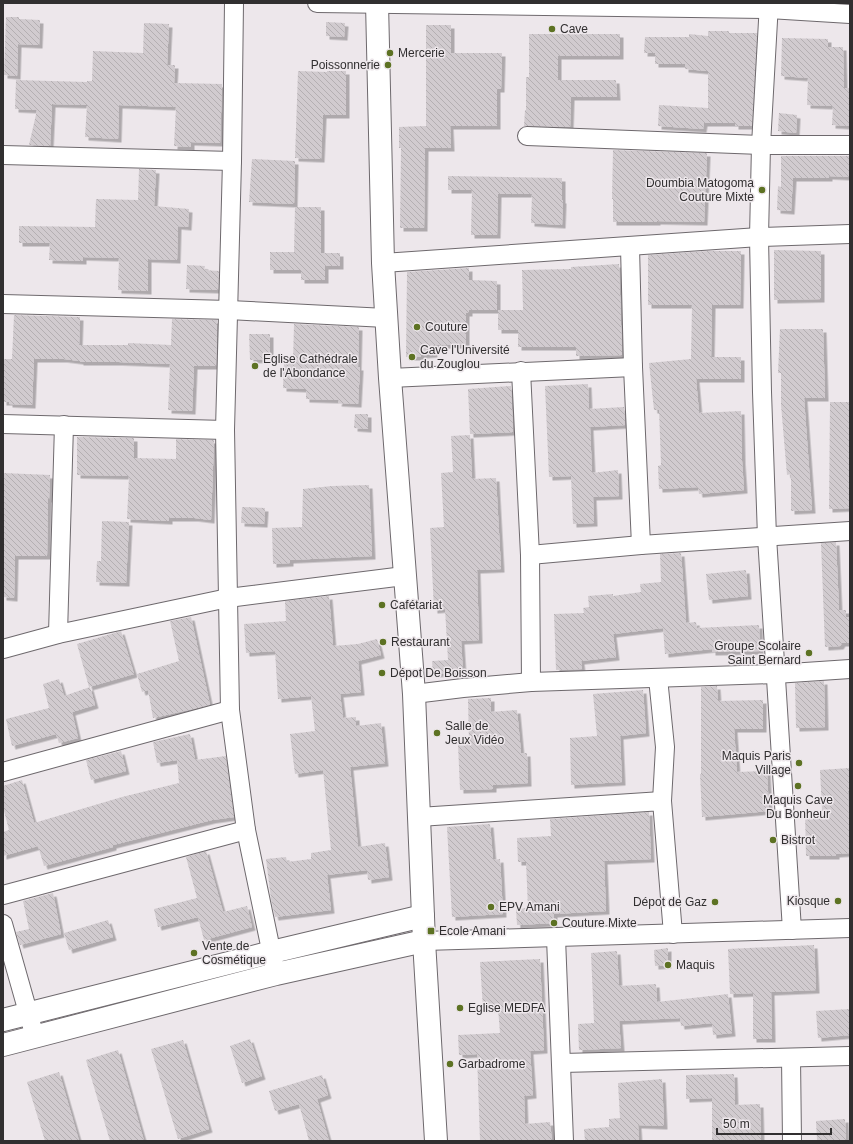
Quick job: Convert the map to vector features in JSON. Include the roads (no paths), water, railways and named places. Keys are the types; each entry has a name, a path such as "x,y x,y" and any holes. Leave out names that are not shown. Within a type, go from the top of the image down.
{"street":[{"path":"234,3 229,310 225,430 230,710 246,830 276,974"},
{"path":"317,3 769,6 850,14"},
{"path":"377,4 383,262 404,576 414,694 424,941 436,1141"},
{"path":"769,6 760,145 759,237 767,537 792,930"},
{"path":"526,136 760,145 850,145"},
{"path":"3,155 232,161"},
{"path":"383,262 630,247 759,237 850,234"},
{"path":"630,247 633,367 641,545"},
{"path":"3,304 229,310 386,318"},
{"path":"390,378 633,367"},
{"path":"521,371 530,555 531,682"},
{"path":"3,424 225,430"},
{"path":"58,634 64,425"},
{"path":"530,555 641,545 850,531"},
{"path":"3,649 58,634 228,598 404,576"},
{"path":"414,694 531,682 775,674 850,668"},
{"path":"658,678 665,747 662,801 673,934"},
{"path":"3,772 230,710"},
{"path":"419,817 662,801"},
{"path":"3,895 246,830"},
{"path":"3,1020 272,952 423,916"},
{"path":"3,924 35,1037"},
{"path":"3,1045 276,974 424,941 850,928"},
{"path":"556,938 564,1141"},
{"path":"562,1063 850,1056"},
{"path":"791,1058 792,1141"}],"place":[{"name":"Cave","path":"552,29"},
{"name":"Mercerie","path":"390,53"},
{"name":"Poissonnerie","path":"388,65"},
{"name":"Doumbia Matogoma Couture Mixte","path":"762,190"},
{"name":"Couture","path":"417,327"},
{"name":"Cave l'Université du Zouglou","path":"412,357"},
{"name":"Eglise Cathédrale de l'Abondance","path":"255,366"},
{"name":"Cafétariat","path":"382,605"},
{"name":"Restaurant","path":"383,642"},
{"name":"Groupe Scolaire Saint Bernard","path":"809,653"},
{"name":"Dépot De Boisson","path":"382,673"},
{"name":"Salle de Jeux Vidéo","path":"437,733"},
{"name":"Maquis Paris Village","path":"799,763"},
{"name":"Maquis Cave Du Bonheur","path":"798,786"},
{"name":"Bistrot","path":"773,840"},
{"name":"Kiosque","path":"838,901"},
{"name":"Dépot de Gaz","path":"715,902"},
{"name":"EPV Amani","path":"491,907"},
{"name":"Couture Mixte","path":"554,923"},
{"name":"Ecole Amani","path":"431,931"},
{"name":"Vente de Cosmétique","path":"194,953"},
{"name":"Maquis","path":"668,965"},
{"name":"Eglise MEDFA","path":"460,1008"},
{"name":"Garbadrome","path":"450,1064"}]}
